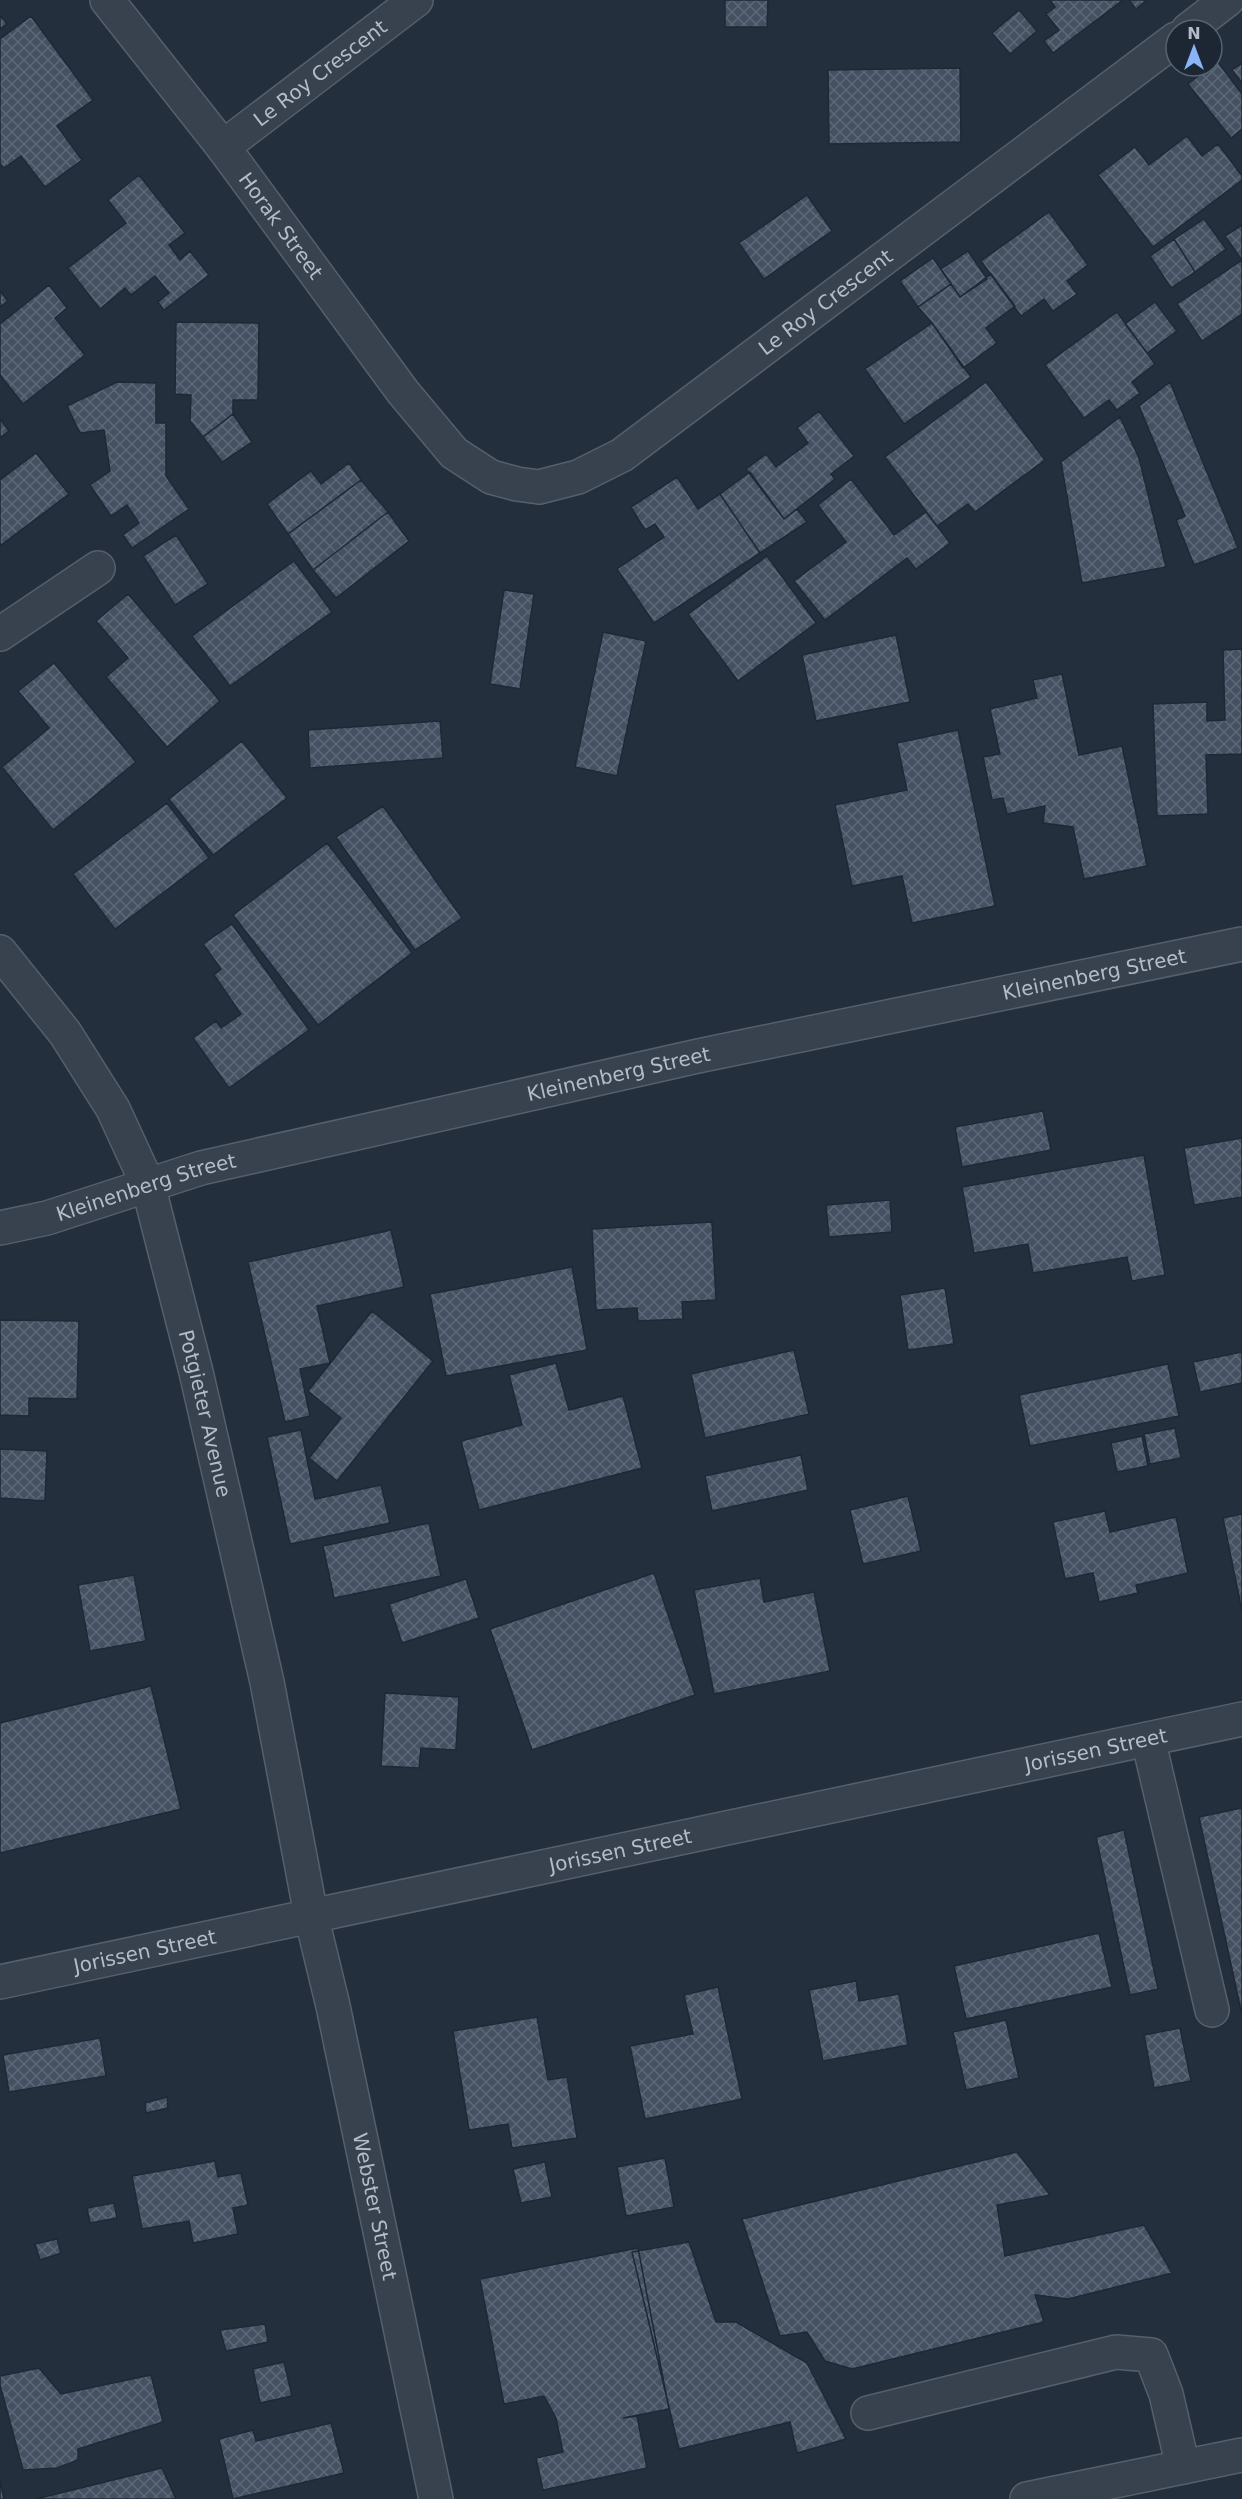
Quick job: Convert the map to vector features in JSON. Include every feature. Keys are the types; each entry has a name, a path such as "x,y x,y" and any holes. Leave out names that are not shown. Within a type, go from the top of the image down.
{"street":[{"name":"Horak Street","path":"107,0 223,147 403,392 454,453"},
{"name":"Le Roy Crescent","path":"223,147 416,0"},
{"path":"1204,18 1227,0"},
{"name":"Le Roy Crescent","path":"454,453 491,477 539,487 578,477 622,454 1164,48"},
{"path":"0,634 98,568"},
{"name":"Kleinenberg Street","path":"0,1228 48,1218 201,1168 698,1056 1242,944"},
{"name":"Potgieter Avenue","path":"0,952 71,1042 113,1109 148,1185 196,1372 267,1682 311,1915"},
{"name":"Jorissen Street","path":"0,1982 1242,1719"},
{"path":"1148,1739 1212,2010"},
{"name":"Webster Street","path":"311,1915 333,2006 436,2499"},
{"path":"868,2413 1116,2352 1151,2355 1166,2394 1183,2467"},
{"path":"1027,2499 1242,2455"}],"building":[{"path":"725,0 768,0 767,27 725,27"},
{"path":"1050,0 1123,0 1053,53 1044,41 1059,30 1046,14 1055,7"},
{"path":"1129,0 1147,0 1136,9"},
{"path":"1019,10 1037,31 1010,54 992,33"},
{"path":"0,15 7,24 0,29"},
{"path":"31,16 93,100 57,126 82,160 45,187 21,156 4,168 0,164 0,39"},
{"path":"1242,63 1242,83 1232,70"},
{"path":"960,68 961,142 829,144 828,70"},
{"path":"1224,70 1242,94 1242,129 1231,138 1188,84 1196,78 1224,78"},
{"path":"1187,136 1202,156 1218,144 1242,176 1242,180 1153,247 1098,175 1135,147 1149,165"},
{"path":"139,175 185,233 169,245 180,260 190,251 209,275 164,310 158,302 169,293 155,276 131,295 125,288 100,309 68,268 126,223 108,200"},
{"path":"807,195 832,231 764,279 739,243"},
{"path":"1049,212 1088,265 1067,281 1077,294 1053,311 1044,299 1021,316 981,261"},
{"path":"1204,219 1226,249 1195,272 1174,239"},
{"path":"1242,225 1242,260 1225,236"},
{"path":"1174,239 1195,272 1171,288 1150,256"},
{"path":"968,251 987,279 960,297 941,269"},
{"path":"933,258 951,284 918,307 900,281"},
{"path":"1242,260 1242,314 1202,341 1177,304"},
{"path":"991,274 1015,306 986,328 997,343 963,368 918,307 951,284 960,297"},
{"path":"49,285 67,308 55,318 85,355 23,404 0,375 0,324"},
{"path":"0,291 8,301 0,307"},
{"path":"1155,302 1177,331 1147,353 1125,324"},
{"path":"1117,312 1155,364 1132,382 1140,393 1117,410 1109,400 1084,418 1045,365"},
{"path":"176,322 259,323 258,400 233,400 233,414 203,437 190,421 191,395 175,394"},
{"path":"932,323 971,377 904,424 865,369"},
{"path":"117,382 156,383 156,423 166,423 166,476 189,509 132,548 123,535 139,523 127,505 111,516 90,485 110,471 104,430 80,433 67,406"},
{"path":"986,382 1045,460 975,512 968,504 937,526 885,457"},
{"path":"1170,382 1238,548 1194,565 1176,520 1185,516 1139,406"},
{"path":"819,411 854,456 831,474 835,479 784,519 746,469 766,454 776,467 808,443 797,428"},
{"path":"233,414 252,442 222,462 203,437"},
{"path":"1120,417 1139,458 1166,567 1082,583 1061,462"},
{"path":"0,419 9,431 0,438"},
{"path":"36,453 69,494 0,546 0,480"},
{"path":"349,463 361,480 288,534 267,504 311,471 321,484"},
{"path":"750,472 784,519 797,509 807,522 760,553 720,494"},
{"path":"677,477 698,509 720,494 760,553 654,623 617,569 664,537 655,524 645,530 631,507"},
{"path":"851,479 894,535 926,512 950,543 916,569 907,558 825,620 794,581 846,542 818,505"},
{"path":"361,480 388,512 313,570 288,534"},
{"path":"388,512 409,541 336,598 313,570"},
{"path":"176,535 208,584 175,605 143,556"},
{"path":"767,556 816,623 738,681 688,614"},
{"path":"294,561 332,612 230,686 192,636"},
{"path":"504,590 534,594 520,689 490,684"},
{"path":"128,594 220,701 167,747 106,677 128,658 96,621"},
{"path":"603,632 646,641 617,776 575,767"},
{"path":"896,635 910,702 816,721 802,655"},
{"path":"1242,649 1242,754 1206,755 1208,814 1157,816 1153,704 1207,702 1207,721 1225,720 1223,650"},
{"path":"54,663 136,762 53,830 2,767 49,728 18,691"},
{"path":"1062,674 1079,755 1122,746 1147,866 1084,879 1073,827 1043,823 1045,806 1007,814 1003,798 992,800 983,757 1000,754 990,709 1037,698 1033,680"},
{"path":"440,721 443,758 310,768 308,730"},
{"path":"958,730 995,906 912,923 902,876 852,886 835,805 907,790 897,743"},
{"path":"242,741 287,798 213,855 169,799"},
{"path":"167,803 209,858 115,929 73,874"},
{"path":"383,806 462,918 415,950 336,837"},
{"path":"327,843 412,953 318,1025 233,915"},
{"path":"232,924 309,1030 229,1088 193,1038 216,1021 221,1028 241,1014 214,975 221,969 203,944"},
{"path":"1043,1111 1051,1150 962,1167 955,1127"},
{"path":"1242,1138 1242,1197 1194,1205 1184,1148"},
{"path":"1144,1155 1165,1275 1132,1281 1127,1257 1033,1273 1028,1244 974,1253 962,1187"},
{"path":"890,1200 892,1232 829,1237 826,1205"},
{"path":"712,1222 716,1300 682,1302 683,1319 638,1321 637,1308 596,1310 592,1229"},
{"path":"391,1230 404,1287 317,1306 330,1363 300,1369 310,1416 285,1422 248,1262"},
{"path":"572,1267 587,1350 446,1376 430,1294"},
{"path":"945,1288 954,1344 908,1350 900,1295"},
{"path":"372,1311 433,1361 337,1481 309,1458 341,1418 308,1391"},
{"path":"0,1320 79,1321 77,1399 29,1398 29,1416 0,1415"},
{"path":"794,1350 809,1414 705,1438 691,1374"},
{"path":"1242,1352 1242,1383 1200,1392 1193,1362"},
{"path":"556,1363 569,1410 623,1396 642,1468 479,1510 461,1441 522,1425 509,1375"},
{"path":"1168,1364 1179,1416 1030,1446 1019,1395"},
{"path":"1175,1428 1181,1458 1150,1464 1144,1434"},
{"path":"301,1430 315,1499 381,1485 390,1523 290,1544 267,1437"},
{"path":"1142,1436 1148,1466 1117,1472 1111,1443"},
{"path":"0,1449 47,1451 45,1501 0,1498"},
{"path":"801,1455 808,1490 712,1511 705,1476"},
{"path":"908,1496 921,1551 863,1564 850,1510"},
{"path":"1105,1511 1110,1532 1176,1517 1188,1573 1136,1585 1138,1593 1099,1602 1093,1573 1065,1579 1053,1522"},
{"path":"1242,1514 1242,1611 1223,1518"},
{"path":"429,1523 441,1576 334,1598 323,1546"},
{"path":"654,1573 695,1695 532,1750 490,1629"},
{"path":"134,1575 146,1641 90,1651 78,1585"},
{"path":"760,1578 764,1602 814,1592 830,1671 714,1694 694,1590"},
{"path":"466,1579 479,1618 402,1643 389,1604"},
{"path":"151,1686 181,1809 0,1853 0,1723"},
{"path":"385,1693 459,1697 456,1750 421,1748 419,1768 381,1766"},
{"path":"1242,1808 1242,2015 1199,1817"},
{"path":"1124,1830 1158,1989 1130,1995 1096,1837"},
{"path":"1099,1933 1112,1987 966,2019 954,1966"},
{"path":"856,1981 859,2001 899,1994 908,2045 823,2061 809,1990"},
{"path":"718,1987 742,2099 645,2119 630,2046 693,2034 684,1995"},
{"path":"537,2017 548,2080 567,2077 577,2138 512,2148 508,2124 469,2130 453,2031"},
{"path":"1006,2020 1019,2078 966,2090 953,2032"},
{"path":"1180,2028 1191,2081 1154,2088 1144,2035"},
{"path":"100,2038 106,2076 9,2092 3,2055"},
{"path":"167,2097 168,2108 146,2113 145,2103"},
{"path":"1017,2152 1050,2195 997,2205 1005,2256 1144,2225 1172,2273 1068,2299 1035,2295 1044,2322 852,2369 825,2361 807,2332 780,2336 742,2219"},
{"path":"665,2158 674,2207 626,2216 617,2167"},
{"path":"215,2161 218,2177 241,2173 248,2205 233,2208 238,2234 193,2243 189,2221 142,2229 132,2176"},
{"path":"545,2162 552,2197 521,2203 513,2169"},
{"path":"114,2203 117,2218 90,2223 87,2208"},
{"path":"57,2239 61,2253 40,2260 35,2244"},
{"path":"689,2242 716,2322 736,2322 807,2363 846,2439 797,2453 790,2422 679,2449 632,2252"},
{"path":"638,2248 669,2409 623,2418 637,2416 647,2468 543,2490 536,2458 563,2452 556,2418 544,2396 504,2404 480,2279"},
{"path":"265,2324 268,2342 226,2351 220,2330"},
{"path":"284,2362 292,2396 260,2403 253,2369"},
{"path":"39,2368 61,2394 151,2375 163,2422 78,2449 78,2460 57,2468 23,2470 0,2385 0,2376"},
{"path":"331,2423 344,2473 233,2499 219,2439 253,2430 256,2441"},
{"path":"162,2468 176,2499 36,2499"},
{"path":"0,2480 4,2499 0,2499"}]}
